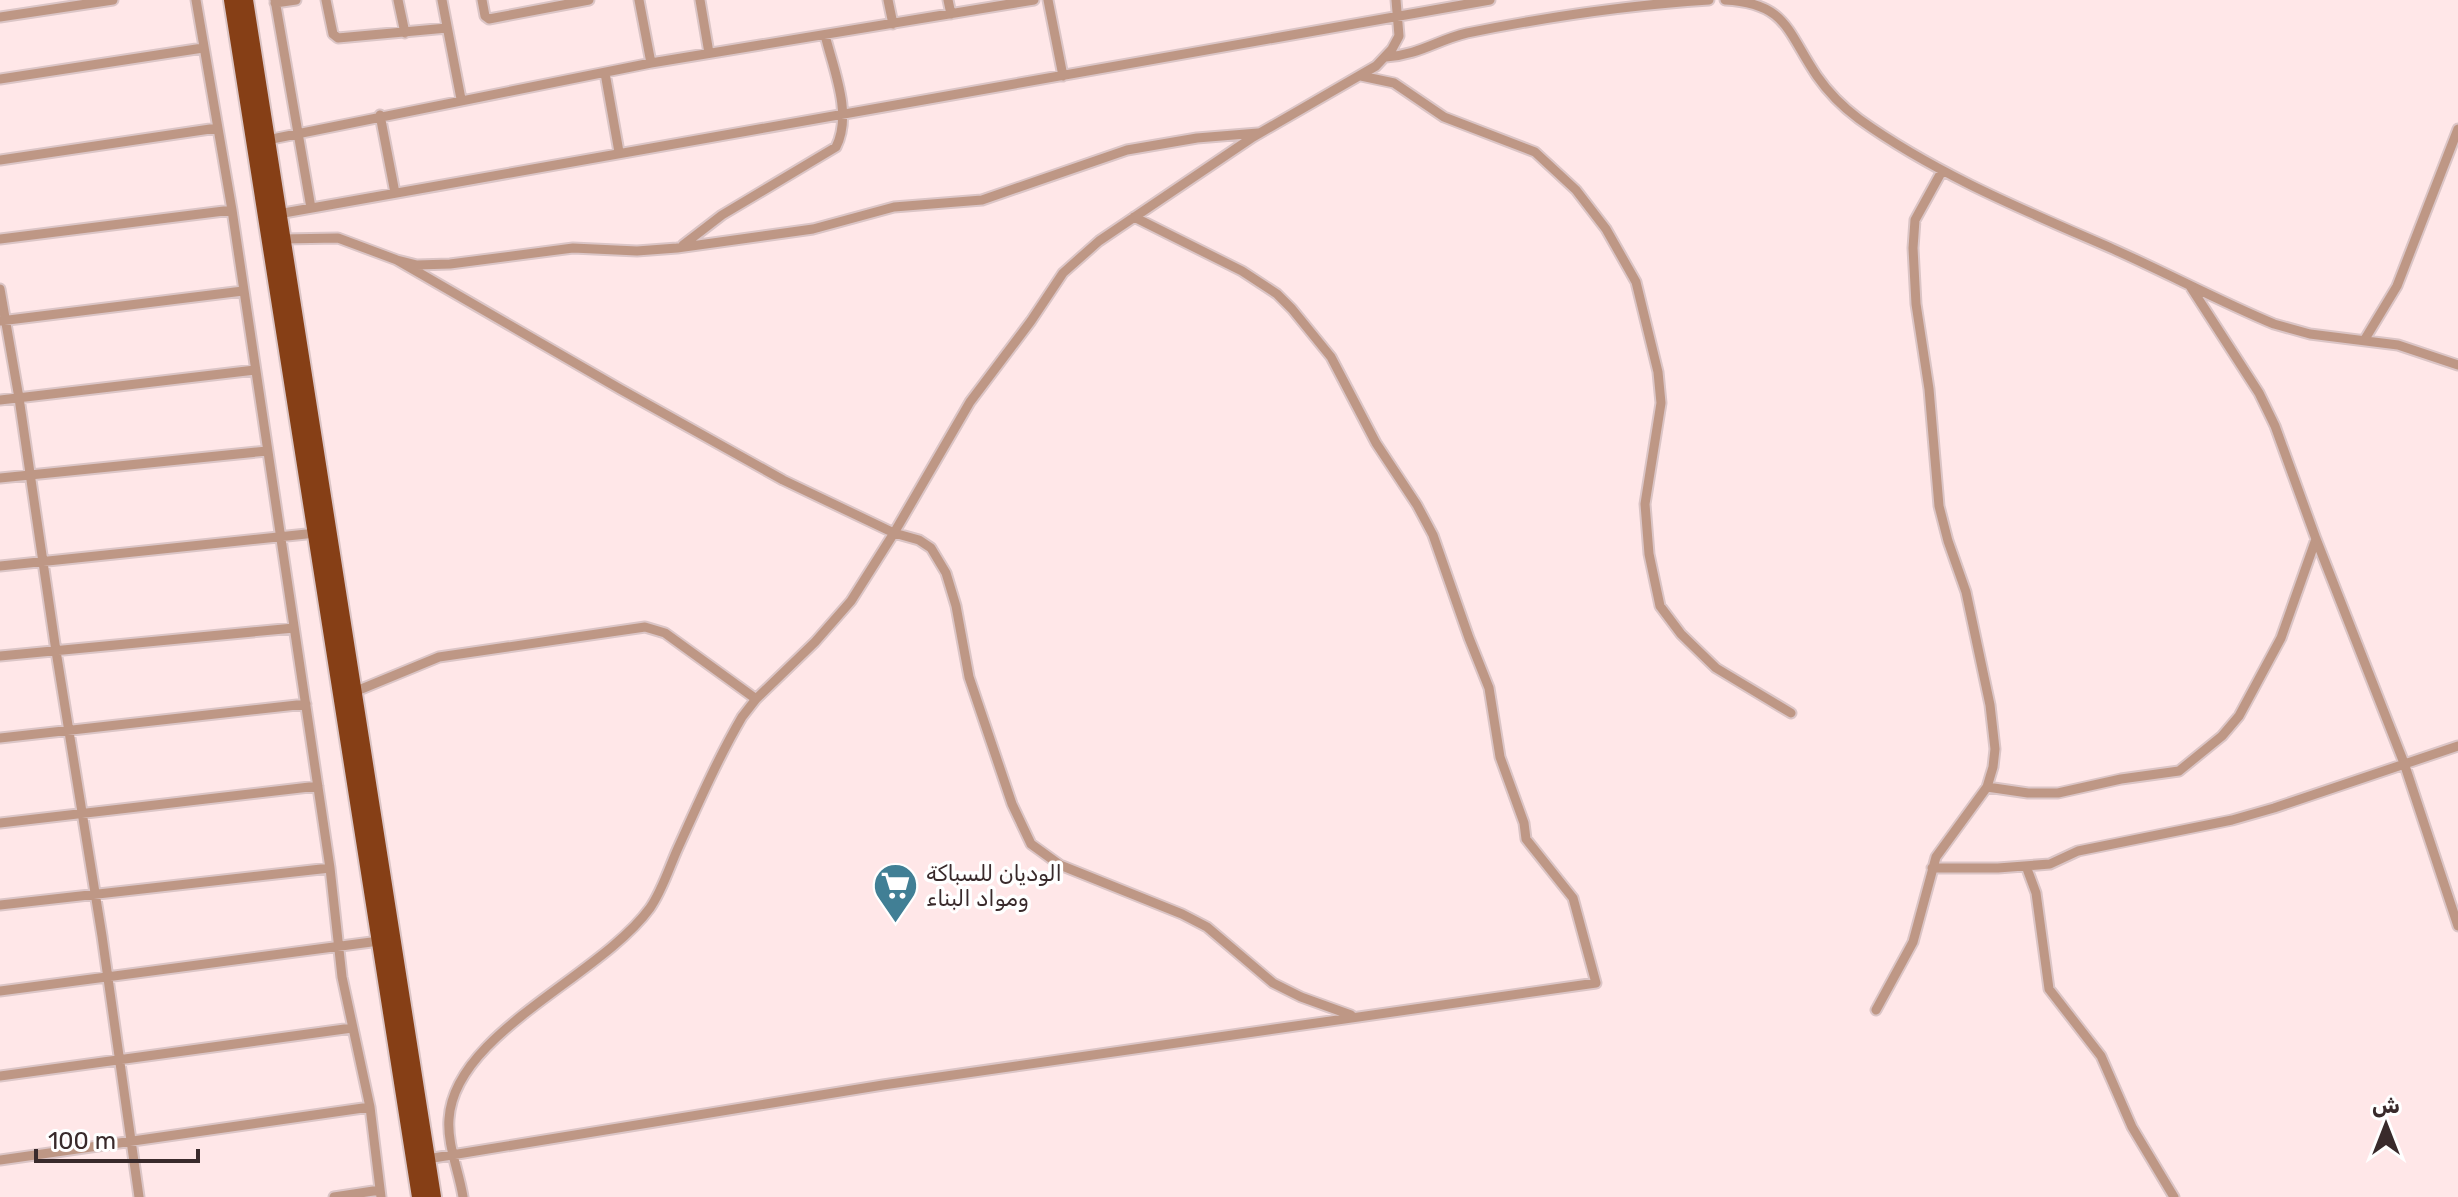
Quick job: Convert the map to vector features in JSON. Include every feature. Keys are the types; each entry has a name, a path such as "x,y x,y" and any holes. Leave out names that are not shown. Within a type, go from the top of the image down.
{"highway":[{"path":"232,0 350,769 420,1197"},
{"path":"245,0 433,1197"}],"street":[{"path":"0,17 59,4 113,0"},
{"path":"196,0 232,210 330,868 339,948 352,1028 370,1107 380,1194 334,1197"},
{"path":"296,0 275,2 311,208"},
{"path":"326,0 333,34 338,38 447,28"},
{"path":"398,0 405,33"},
{"path":"442,0 461,99"},
{"path":"482,0 485,16 489,19 589,0"},
{"path":"639,0 651,63"},
{"path":"700,0 709,53"},
{"path":"888,0 893,24"},
{"path":"948,0 951,14"},
{"path":"267,140 651,63 1034,0"},
{"path":"1048,0 1063,76"},
{"path":"463,1197 449,1135 448,1116 453,1099 471,1065 490,1041 605,955 650,908 733,732 756,699 815,642 851,601 970,402 1031,321 1057,280 1099,241 1134,217 1261,132 1361,76 1386,57 1399,36 1396,0"},
{"path":"278,214 1490,0"},
{"path":"1386,57 1411,55 1461,35 1550,16 1709,0"},
{"path":"1725,0 1754,4 1777,16 1789,27 1818,78 1852,114 1888,140 1942,171 2290,329 2398,345 2458,365"},
{"path":"677,248 722,215 833,149 842,134 843,115 825,35"},
{"path":"0,79 203,48"},
{"path":"605,73 619,152"},
{"path":"1361,76 1394,83 1444,117 1535,152 1576,190 1606,229 1636,282 1658,372 1661,403 1645,504 1649,554 1660,606 1681,634 1716,668 1791,713"},
{"path":"380,115 395,193"},
{"path":"0,160 217,128"},
{"path":"2365,339 2397,286 2458,129"},
{"path":"283,239 338,238 417,265 573,248 637,251 677,248 813,229 894,207 982,200 1127,150 1197,138 1261,132"},
{"path":"1876,1010 1913,942 1936,857 1987,787 1993,767 1994,730 1966,592 1939,506 1929,389 1916,304 1915,220 1942,171"},
{"path":"0,239 232,210"},
{"path":"427,1159 883,1085 1596,983 1573,898 1526,839 1524,823 1500,757 1489,688 1433,535 1376,443 1331,357 1277,294 1242,271 1134,217"},
{"path":"397,260 783,480 931,548 946,573 956,606 969,677 1012,804 1031,844 1060,865 1207,927 1273,983 1301,997 1356,1016"},
{"path":"2190,286 2266,406 2404,763 2458,926"},
{"path":"0,289 108,977 139,1197"},
{"path":"3,321 243,291"},
{"path":"0,400 255,370"},
{"path":"0,478 267,451"},
{"path":"0,566 316,533"},
{"path":"1987,787 2028,793 2058,793 2121,779 2179,771 2222,736 2239,716 2281,638 2316,539"},
{"path":"354,692 439,657 645,627 665,633 756,699"},
{"path":"0,656 294,628"},
{"path":"0,738 306,704"},
{"path":"1932,868 2050,864 2078,851 2232,820 2458,746"},
{"path":"0,823 318,786"},
{"path":"2026,866 2036,893 2049,989 2101,1056 2132,1127 2174,1197"},
{"path":"0,905 330,868"},
{"path":"0,991 379,941"},
{"path":"0,1076 352,1028"},
{"path":"0,1160 370,1107"}],"place":[{"name":"الوديان للسباكة ومواد البناء","path":"895,925"}]}
